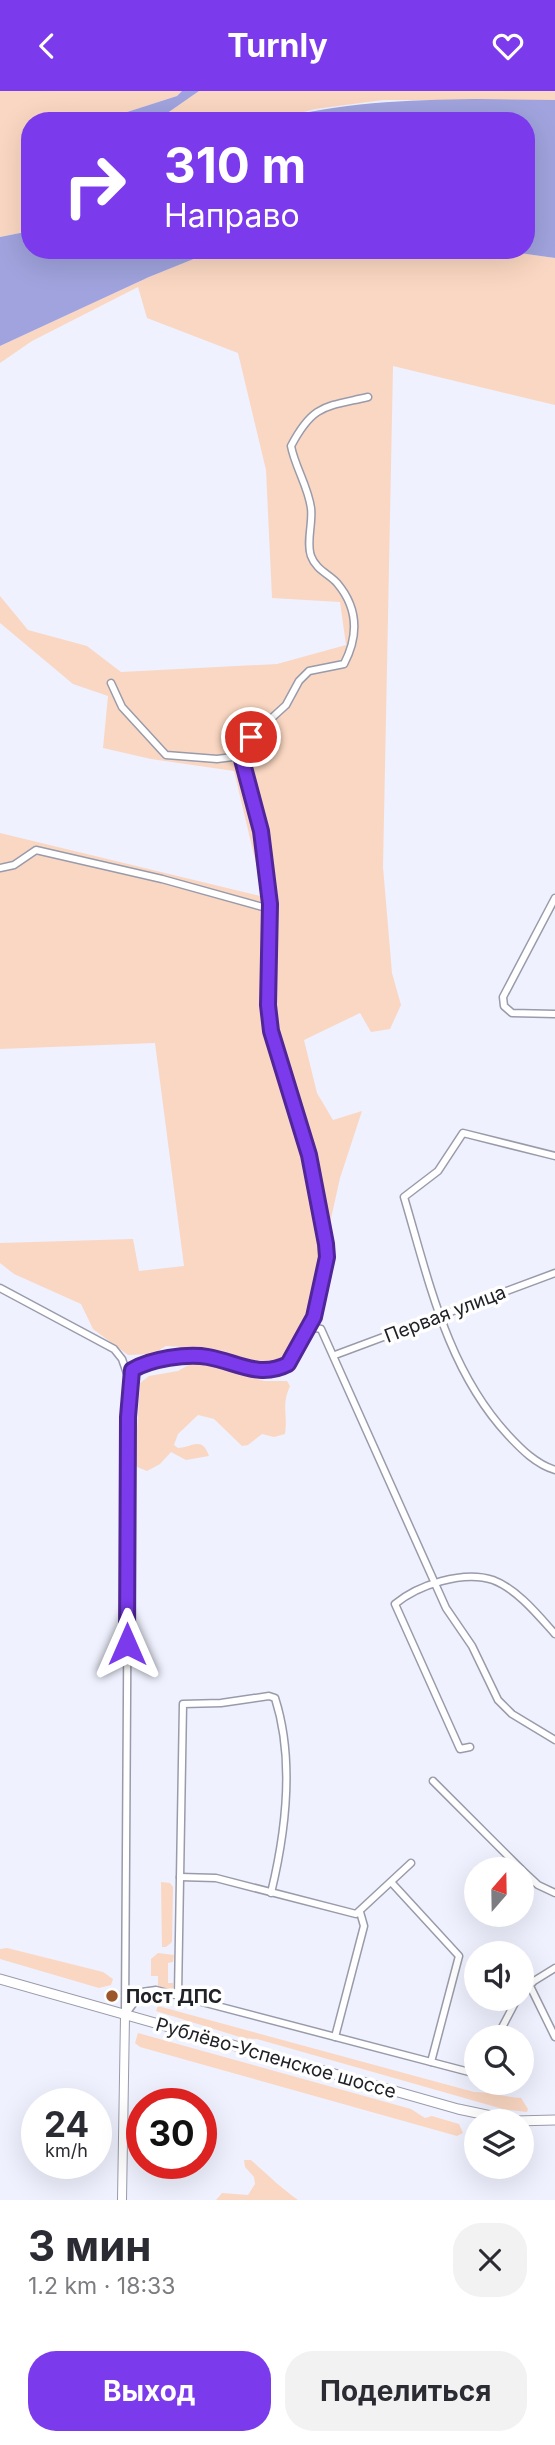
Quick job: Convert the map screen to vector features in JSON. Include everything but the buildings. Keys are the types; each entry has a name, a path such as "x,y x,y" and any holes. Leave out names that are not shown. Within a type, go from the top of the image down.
{"main road":[{"name":"Рублёво-Успенское шоссе","path":"0,1979 458,2109 515,2120 555,2120"}],"street":[{"path":"122,2200 129,1379 132,1370 143,1365 195,1355 263,1373 288,1364 295,1357 310,1327 323,1278 326,1244 309,1155 271,1031 268,1005 270,909 261,831 241,756 251,737 286,705 309,671 344,664 355,642 354,618 347,601 337,583 318,568 311,556 311,508 291,446 308,416 368,397"},
{"path":"111,683 122,707 166,755 217,759 241,756"},
{"path":"0,868 14,865 36,850 162,879 270,909"},
{"path":"555,898 503,997 504,1006 512,1013 555,1014"},
{"path":"555,1156 463,1133 438,1171 404,1197 440,1317 455,1357 492,1418 518,1446 542,1466 555,1470"},
{"name":"Первая улица","path":"335,1355 555,1273"},
{"path":"0,1288 114,1349 122,1359 129,1379"},
{"path":"310,1327 321,1329 335,1355 434,1583 449,1614 472,1646 498,1700 512,1714 555,1740"},
{"path":"470,1747 460,1749 395,1607 397,1601 434,1583 478,1578 494,1580 529,1606 555,1633"},
{"path":"178,1995 183,1704 272,1696 276,1701 285,1758 284,1841 271,1892"},
{"path":"433,1781 509,1857"},
{"path":"180,1877 216,1878 352,1913 360,1912 411,1863"},
{"path":"534,1881 555,1893"},
{"path":"391,1882 459,1956 431,2062"},
{"path":"335,2037 363,1926 360,1912"},
{"path":"534,1981 555,1968"},
{"path":"125,2015 142,1991 156,1990 464,2070"},
{"path":"534,1994 555,2037"}],"shaded area":[{"path":"0,91 182,91 177,96 127,112 21,112 21,233 0,237"},
{"path":"199,91 555,91 555,100 383,100 304,112 169,112"},
{"path":"535,255 555,258 555,405 393,366 383,867 392,973 401,1005 390,1029 371,1032 360,1013 304,1040 317,1093 333,1120 362,1111 340,1178 308,1322 290,1355 280,1365 256,1368 211,1351 183,1347 166,1346 153,1354 128,1355 93,1329 81,1304 14,1274 0,1263 0,1243 133,1239 139,1271 184,1266 155,1043 0,1049 0,833 264,897 234,771 151,759 103,748 108,696 73,684 0,623 0,596 28,630 87,646 121,672 277,664 346,645 340,602 272,598 266,470 238,353 147,318 138,287 32,341 0,363 0,346 194,259 535,259"},
{"path":"203,1361 264,1381 287,1381 290,1386 285,1405 285,1434 274,1437 262,1434 248,1445 242,1446 214,1419 198,1415 178,1434 174,1445 178,1448 200,1444 209,1456 186,1460 171,1452 160,1464 147,1471 137,1467 135,1461 140,1383 149,1376 178,1371 192,1363"},
{"path":"161,1882 170,1883 173,1887 172,1942 166,1947 162,1947"},
{"path":"7,1948 103,1972 113,1979 111,1985 99,1988 0,1959 0,1949"},
{"path":"158,1953 174,1955 173,1962 168,1963 168,1983 173,1983 173,1991 158,1986 158,1976 151,1976 151,1959"},
{"path":"158,2006 464,2089 464,2095 521,2098 528,2109 503,2109 257,2039 243,2038 156,2011"},
{"path":"138,2033 411,2109 425,2118 432,2116 459,2124 463,2133 457,2136 140,2047 135,2043"},
{"path":"244,2160 251,2160 298,2200 216,2200 222,2193 248,2195 255,2184"}],"water":[{"path":"182,91 199,91 169,112 127,112 177,96"},
{"path":"555,100 555,258 535,255 535,112 312,112 398,101"},
{"path":"21,233 21,259 194,259 0,346 0,237"}],"place":[{"name":"Пост ДПС","path":"112,1996"}],"route":[{"path":"127,1644 128,1417 129,1379 132,1370 143,1365 195,1355 263,1373 280,1369 295,1357 310,1327 327,1257 309,1155 271,1031 268,1005 270,904 261,831 241,756 251,737"}]}
